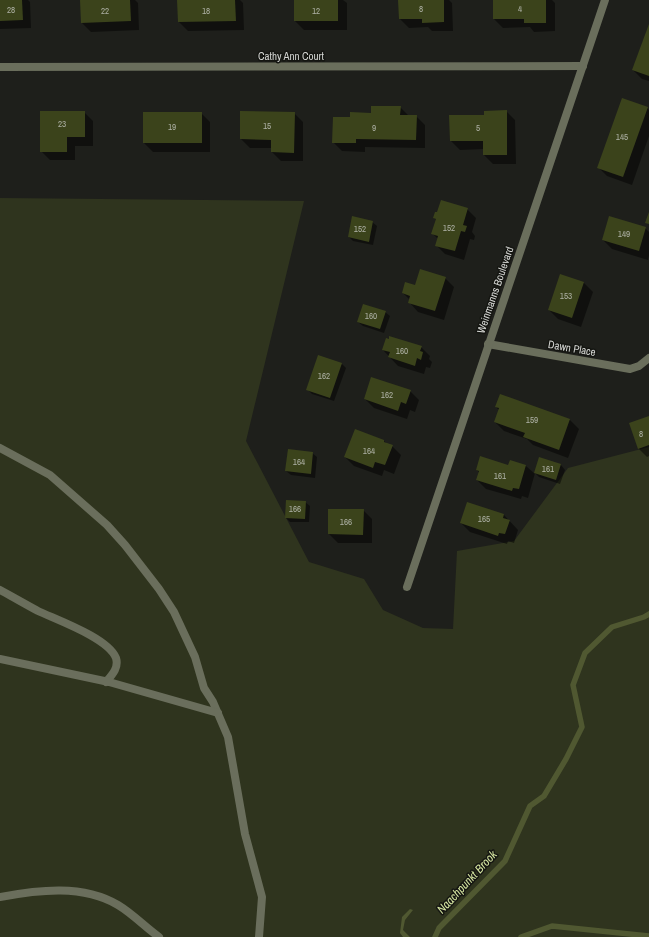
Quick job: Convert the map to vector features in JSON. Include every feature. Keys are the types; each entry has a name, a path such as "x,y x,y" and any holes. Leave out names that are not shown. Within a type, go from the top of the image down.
{"street":[{"name":"Weinmanns Boulevard","path":"407,588 605,0"},
{"name":"Cathy Ann Court","path":"0,67 583,66"},
{"name":"Dawn Place","path":"488,344 630,369 639,366 649,358"},
{"path":"0,448 50,476 107,525 125,545 159,589 174,612 195,657 204,688 218,712 228,737 245,834 262,897 259,937"},
{"path":"0,590 106,645 116,658 117,666 114,673 106,682"},
{"path":"0,658 106,682 218,712"},
{"path":"0,897 63,890 101,897 117,905 159,937"}],"shaded area":[{"path":"0,198 304,201 246,441 309,562 364,579 383,610 423,628 453,629 457,551 514,541 568,468 649,447 649,937 0,937"},
{"path":"410,909 413,910 405,920 403,930 410,937 403,937 400,933 402,917"}],"building":[{"path":"0,0 22,0 23,20 0,21"},
{"path":"80,0 130,0 131,21 81,23"},
{"path":"177,0 235,0 236,21 178,22"},
{"path":"294,0 338,0 338,21 294,21"},
{"path":"398,0 444,0 444,22 422,23 422,19 399,19"},
{"path":"493,0 546,0 546,23 524,23 524,19 493,19"},
{"path":"649,24 649,76 632,70"},
{"path":"622,98 648,107 623,177 597,168"},
{"path":"371,106 401,106 400,115 417,115 416,140 356,139 356,143 332,143 333,117 350,117 350,112 371,113"},
{"path":"507,110 507,155 483,155 483,141 450,141 449,115 484,115 484,111"},
{"path":"40,111 85,111 85,137 67,137 67,152 40,152"},
{"path":"240,111 295,112 294,153 271,152 271,140 240,139"},
{"path":"143,112 202,112 202,143 143,143"},
{"path":"441,200 468,208 463,225 467,226 465,232 461,231 455,251 435,246 438,236 431,234 436,219 433,218 435,212 437,212"},
{"path":"649,212 649,224 645,223"},
{"path":"352,216 373,221 369,242 348,237"},
{"path":"609,216 646,227 639,251 602,240"},
{"path":"420,269 446,277 435,311 408,303 410,296 402,293 405,282 415,285"},
{"path":"560,274 584,282 572,318 548,310"},
{"path":"363,304 386,311 380,329 357,322"},
{"path":"389,336 422,346 420,351 423,352 421,360 417,358 415,366 388,357 390,352 382,350 386,338 389,339"},
{"path":"318,355 342,363 330,398 306,390"},
{"path":"371,377 411,390 406,404 401,402 398,411 364,399"},
{"path":"500,394 570,419 559,450 523,437 525,433 494,422 499,408 495,407"},
{"path":"649,416 649,445 638,449 629,423"},
{"path":"355,429 393,445 385,465 375,462 373,468 344,457"},
{"path":"288,449 313,452 311,474 285,471"},
{"path":"480,456 508,465 510,460 526,465 519,489 513,488 512,491 476,480 479,471 476,470"},
{"path":"539,457 561,464 556,480 534,473"},
{"path":"286,500 306,501 305,519 285,518"},
{"path":"467,502 504,514 503,518 510,520 505,534 499,533 498,536 460,523"},
{"path":"328,509 364,509 363,535 328,534"}],"waterway":[{"name":"Naachpunkt Brook","path":"435,937 439,928 505,861 530,806 544,796 566,759 582,727 573,685 585,653 612,627 649,614"},
{"name":"Naachpunkt Brook","path":"521,937 552,926 649,936"}]}
